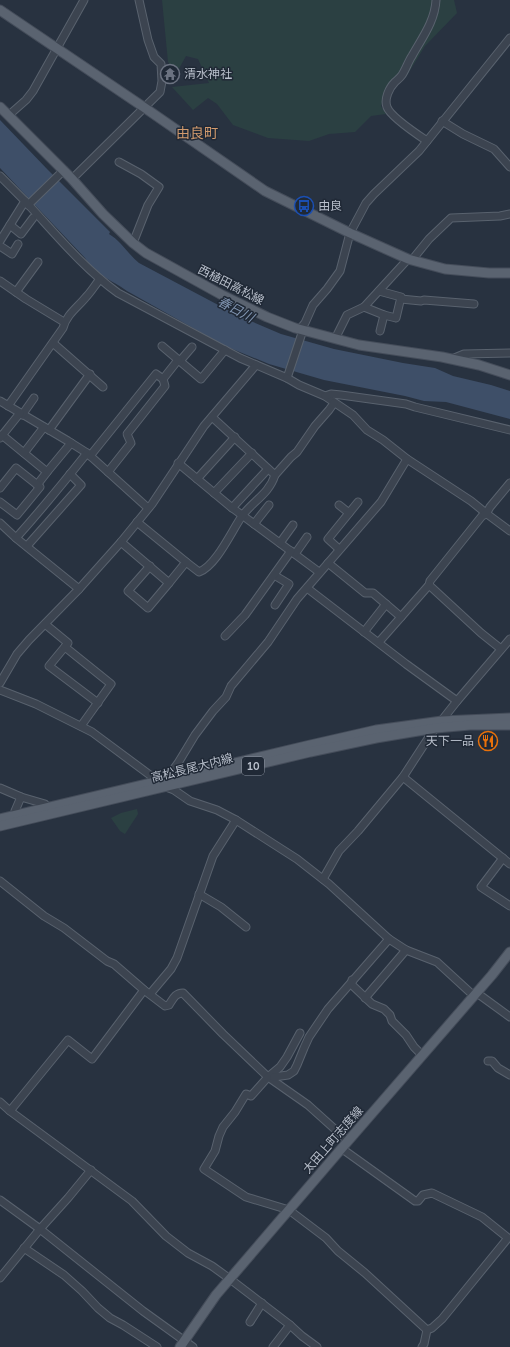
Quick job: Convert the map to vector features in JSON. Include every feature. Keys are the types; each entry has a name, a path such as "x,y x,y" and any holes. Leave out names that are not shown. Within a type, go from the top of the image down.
{"main road":[{"path":"0,10 58,48 265,191 350,233 410,259 445,269 464,272 510,273"},
{"name":"西植田高松線","path":"0,107 64,170 103,214 133,243 146,253 222,295 300,333 359,345 452,359 479,365 510,375"},
{"name":"高松長尾大内線","path":"0,819 323,746 376,730 442,721 510,718"},
{"name":"高松長尾大内線","path":"323,746 436,728 470,725 510,725"},
{"name":"高松長尾大内線","path":"0,826 165,782"},
{"name":"太田上町志度線","path":"182,1344 216,1295 510,952"}],"street":[{"path":"9,115 26,100 33,91 84,0"},
{"path":"72,179 160,92 162,80 160,64 154,57 150,46 139,0"},
{"path":"427,141 392,115 387,108 386,101 387,94 394,83 401,76 431,23 436,10 436,0"},
{"path":"288,376 300,333 313,305 340,271 350,233 366,203 413,157 427,141 510,38"},
{"path":"442,121 463,134 494,149 510,168"},
{"path":"119,162 141,174 158,187 148,205 133,243"},
{"path":"0,241 26,203 64,170"},
{"path":"0,176 87,267 100,279 131,301 225,350 256,365 288,376 299,385 325,396 353,416 366,430 383,440 407,459 471,501 510,531"},
{"path":"335,339 347,315 364,307 451,218 510,214"},
{"path":"10,225 21,234 33,218"},
{"path":"7,261 18,244"},
{"path":"0,246 12,254"},
{"path":"16,292 38,262"},
{"path":"100,279 64,322 63,328 53,343 3,404 88,454 148,508"},
{"path":"0,281 64,322"},
{"path":"379,290 402,297 401,299 474,304"},
{"path":"364,307 384,316 396,318 401,299"},
{"path":"380,331 384,316"},
{"path":"53,343 103,387"},
{"path":"162,346 201,380 225,350"},
{"path":"163,379 192,347"},
{"path":"452,359 464,354 510,353"},
{"path":"0,683 17,654 29,640 79,589 121,542 148,508 204,426 256,365"},
{"path":"24,453 47,429 90,374"},
{"path":"16,538 156,374 163,379 165,386 127,434 131,443 108,472"},
{"path":"325,396 331,394 406,404 510,430"},
{"path":"34,398 1,436 47,472"},
{"path":"137,522 199,572 206,570 225,545 243,516 272,485 276,475 297,452 315,426 330,410 334,403"},
{"path":"212,417 276,475"},
{"path":"197,479 235,437"},
{"path":"37,485 71,443"},
{"path":"214,493 252,453"},
{"path":"165,782 208,717 226,697 231,686 268,642 297,599 381,502 407,459"},
{"path":"178,463 232,508 320,572"},
{"path":"0,488 16,468 40,487 17,515 0,502"},
{"path":"232,508 268,469"},
{"path":"27,546 82,485 70,474"},
{"path":"379,642 429,585 430,581 510,483"},
{"path":"339,549 328,539 358,502"},
{"path":"254,524 269,505"},
{"path":"339,505 349,513"},
{"path":"0,523 16,538 79,589"},
{"path":"280,543 293,525"},
{"path":"225,636 245,615 274,574 307,537"},
{"path":"121,542 169,582"},
{"path":"150,566 128,591 148,608 186,562"},
{"path":"328,562 365,593 373,593 401,617"},
{"path":"274,574 289,584 275,604"},
{"path":"429,585 481,633 502,649"},
{"path":"307,588 457,701"},
{"path":"364,632 386,604"},
{"path":"45,624 68,644 49,666 98,702"},
{"path":"323,879 339,851 358,831 403,777 436,728 510,639"},
{"path":"65,648 111,684 81,726"},
{"path":"0,690 36,704 92,732 190,801 217,810 236,820 297,859 323,879 389,938 406,950 437,962 475,994 510,1017"},
{"path":"403,777 510,864"},
{"path":"0,788 21,797 45,804 47,808"},
{"path":"14,815 21,797"},
{"path":"10,1111 68,1040 92,1059 147,992 171,969 177,958 213,856 236,820"},
{"path":"503,858 481,887 510,906"},
{"path":"0,880 44,916 64,928 114,964 147,992 167,1006 175,995 178,993 183,993 223,1034 271,1077 308,1105 344,1145 415,1201 418,1201 423,1195 432,1193 482,1217 509,1238 442,1319 432,1328 427,1330"},
{"path":"199,894 221,907 246,927"},
{"path":"271,1077 288,1075 294,1071 304,1048 328,1008 389,938"},
{"path":"365,998 406,950"},
{"path":"352,980 352,985 365,998 372,1004 384,1009 390,1015 392,1020 422,1055"},
{"path":"300,1032 283,1062 271,1077 251,1096 246,1094 235,1112 223,1127 215,1151 204,1169 246,1197 289,1210 326,1238 338,1251 365,1273 427,1330"},
{"path":"488,1061 492,1061 498,1068 510,1075"},
{"path":"0,1102 132,1201 166,1236 188,1254 212,1266 262,1303 317,1347"},
{"path":"0,1278 91,1170"},
{"path":"0,1200 40,1229 182,1344 193,1347"},
{"path":"24,1248 64,1275 110,1318 157,1347"},
{"path":"250,1322 262,1303"},
{"path":"273,1347 290,1325"},
{"path":"422,1347 427,1330"}],"green space":[{"path":"162,0 454,0 457,13 425,46 406,77 387,90 381,106 386,114 371,116 355,132 329,134 309,141 268,138 233,125 217,104 208,98 193,110 172,87 209,83 198,59 186,56 176,74 168,62"},
{"path":"137,809 138,814 125,834 120,831 111,818 121,813"}],"water":[{"path":"0,120 110,232 109,234 117,240 139,263 239,316 281,334 334,349 435,368 453,376 510,391 510,419 446,402 424,401 324,380 269,364 225,346 127,291 94,269 0,168"}],"place":[{"name":"清水神社","path":"170,74"},
{"name":"由良","path":"304,206"},
{"name":"天下一品","path":"488,741"}],"district":[{"name":"由良町","path":"197,133"}],"water label":[{"name":"春日川","path":"236,309"}]}
